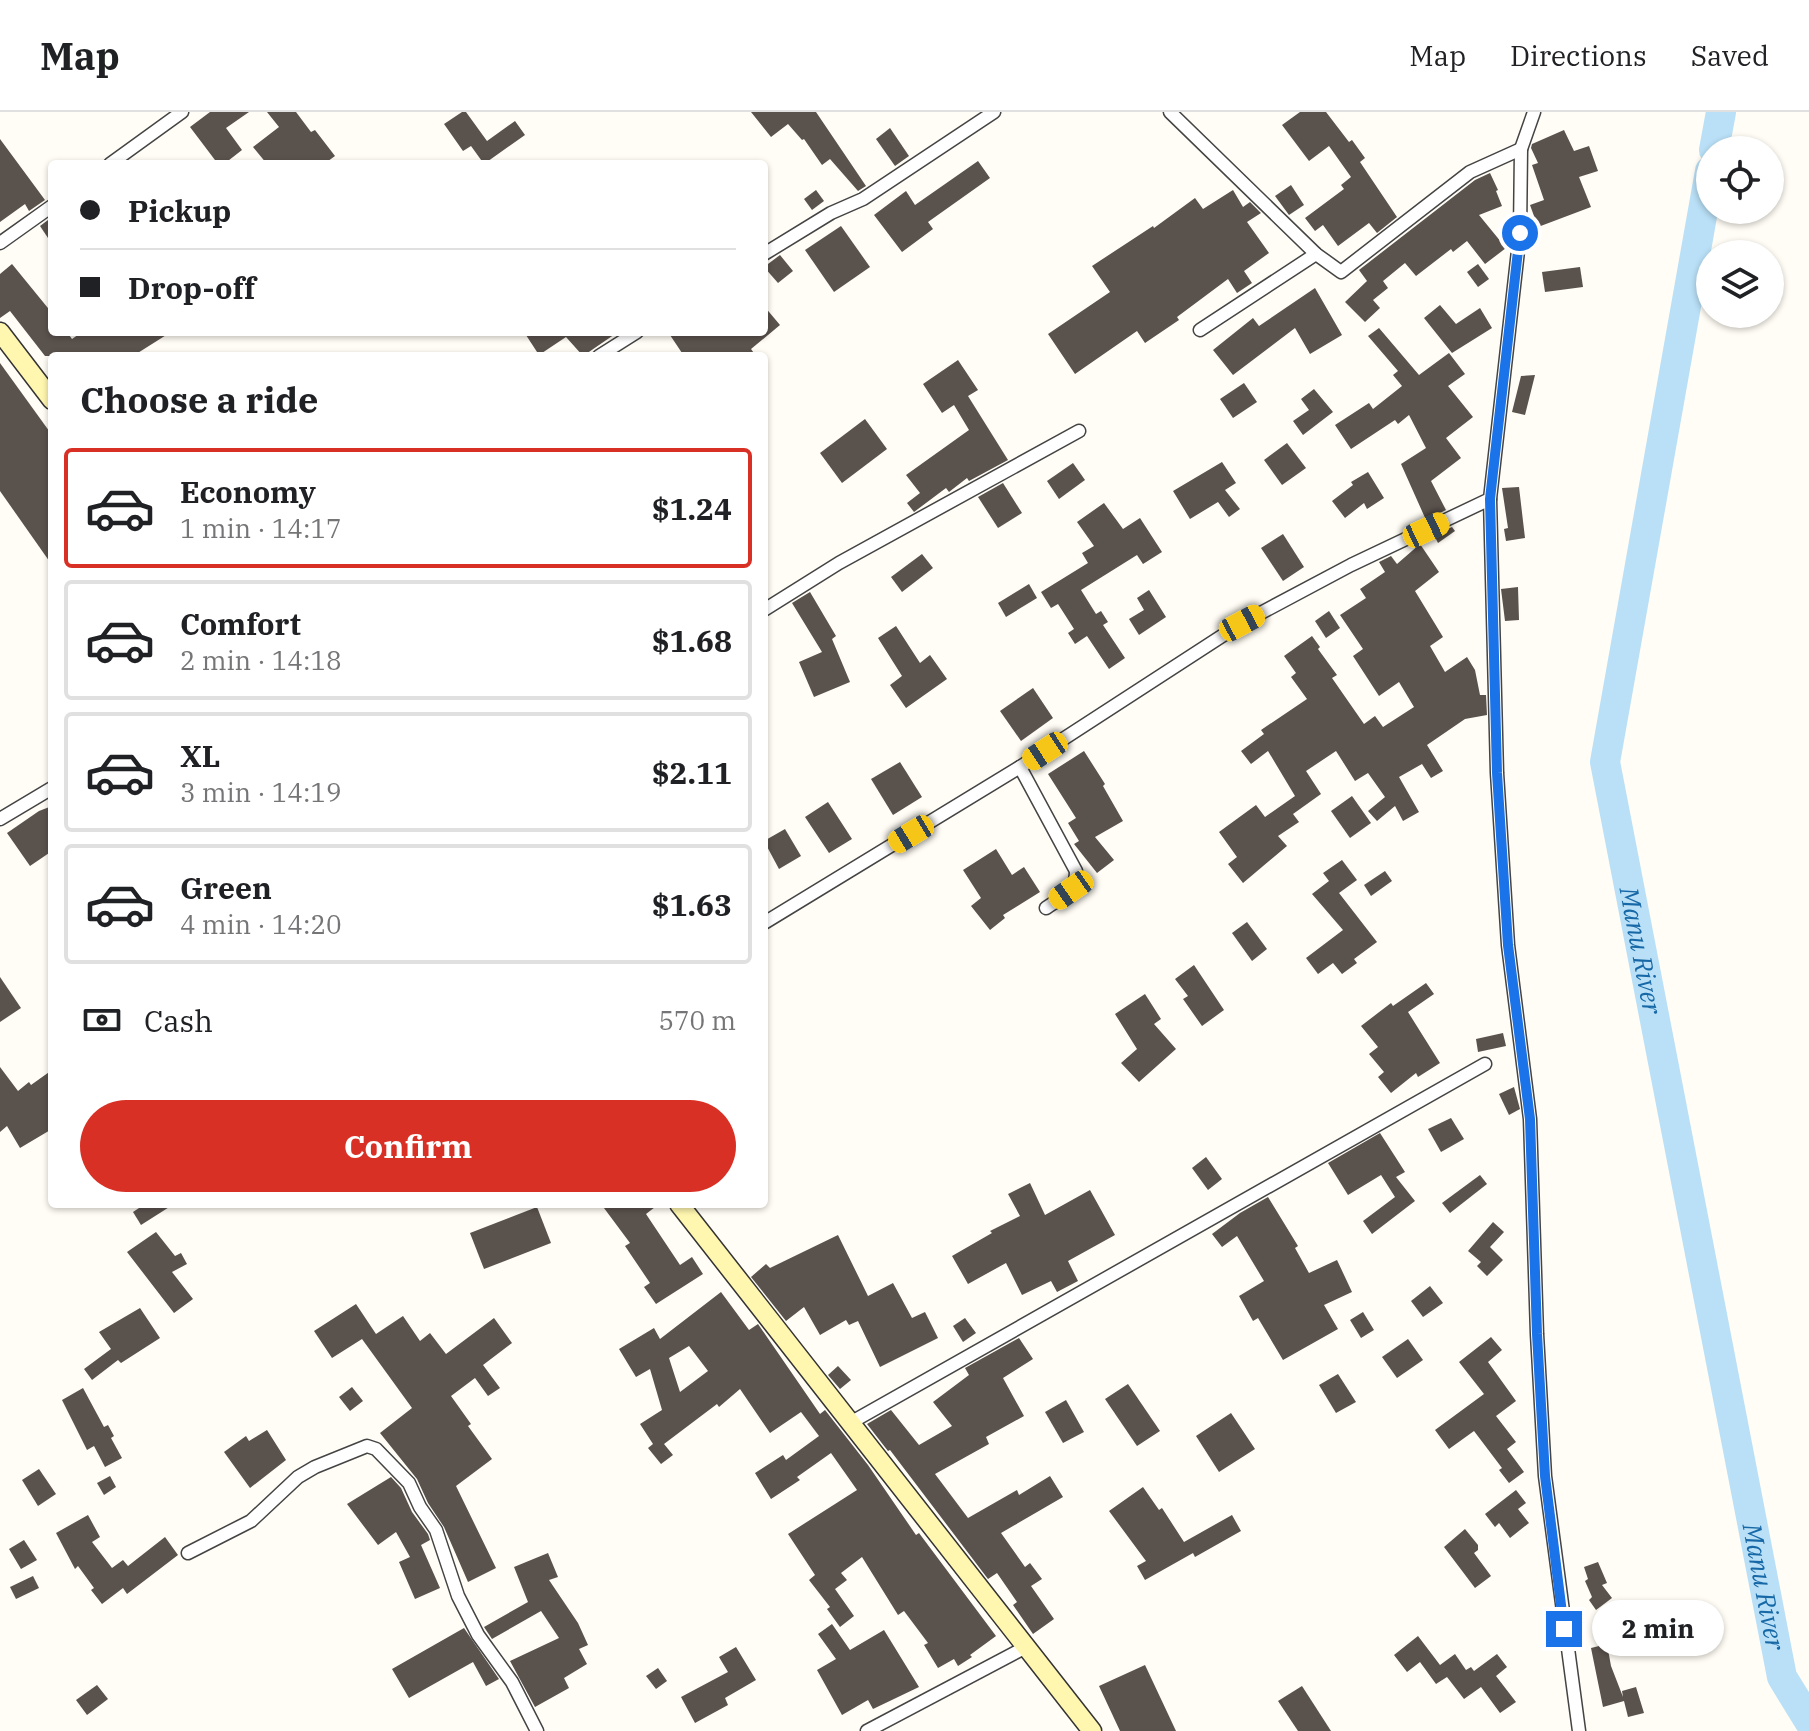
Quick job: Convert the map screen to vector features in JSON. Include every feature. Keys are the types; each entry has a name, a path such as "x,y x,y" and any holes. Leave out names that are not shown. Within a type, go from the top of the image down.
{"main road":[{"path":"0,332 48,395"},
{"path":"682,1208 1092,1731"}],"street":[{"path":"116,160 182,112"},
{"path":"768,252 831,213 863,199 994,112"},
{"path":"1170,112 1316,254 1341,272 1470,172 1521,149"},
{"path":"1534,112 1521,149 1520,233 1490,499 1497,773 1508,945 1530,1119 1545,1476 1579,1731"},
{"path":"0,243 48,209"},
{"path":"1200,330 1316,254"},
{"path":"605,352 631,336"},
{"path":"768,607 839,563 1079,431"},
{"path":"768,921 1020,767 1242,623 1351,565 1490,499"},
{"path":"1020,767 1076,871 1076,884 1046,908"},
{"path":"0,819 48,790"},
{"path":"850,1423 1485,1064"},
{"path":"188,1553 251,1521 298,1477 315,1467 367,1446 376,1449 409,1483 420,1507 436,1530 458,1596 478,1635 512,1682 537,1731"},
{"path":"867,1731 1026,1647"}],"building":[{"path":"210,112 249,112 226,128 242,150 229,160 215,160 190,127"},
{"path":"267,112 296,112 335,156 330,160 264,160 253,147 279,127"},
{"path":"466,112 487,141 515,121 525,135 490,160 481,160 471,146 463,151 444,124"},
{"path":"751,112 816,112 866,186 858,191 830,159 822,165 804,139 788,124 771,137"},
{"path":"1300,112 1326,112 1365,158 1360,162 1397,217 1377,233 1369,223 1338,246 1323,225 1315,231 1305,218 1344,189 1341,185 1351,177 1329,146 1309,161 1282,125"},
{"path":"890,128 909,156 895,166 876,139"},
{"path":"1564,130 1574,151 1589,146 1598,171 1579,177 1591,207 1538,227 1530,205 1544,200 1532,165 1538,163 1532,144"},
{"path":"0,139 45,200 29,211 25,204 0,222"},
{"path":"978,161 990,178 928,222 933,229 902,252 874,215 906,191 915,205"},
{"path":"1490,173 1502,206 1479,215 1506,248 1485,264 1467,241 1453,252 1451,249 1416,276 1405,263 1383,281 1388,288 1373,300 1380,308 1365,322 1345,302 1367,281 1359,270 1475,180"},
{"path":"1291,185 1304,205 1289,215 1275,196"},
{"path":"816,190 824,201 812,210 804,199"},
{"path":"1233,190 1243,207 1250,202 1261,213 1247,222 1269,253 1244,271 1252,283 1237,293 1228,279 1177,317 1179,320 1145,343 1137,331 1075,374 1048,334 1110,292 1092,266 1154,228 1195,198 1203,209"},
{"path":"48,220 48,238 40,226"},
{"path":"841,226 870,267 834,292 805,250"},
{"path":"780,255 793,271 778,283 768,272 768,264"},
{"path":"12,264 48,308 48,336 70,336 72,339 76,336 165,336 139,352 48,352 45,356 10,311 0,318 0,274"},
{"path":"1478,264 1489,279 1478,287 1467,272"},
{"path":"1580,267 1583,287 1545,292 1542,272"},
{"path":"1315,288 1342,335 1310,354 1295,328 1233,375 1213,350 1253,318 1259,326"},
{"path":"1440,305 1456,324 1480,308 1492,328 1452,353 1424,318"},
{"path":"768,311 780,325 768,335"},
{"path":"1379,328 1419,375 1449,353 1465,374 1448,386 1473,417 1446,438 1461,458 1431,481 1446,510 1426,520 1401,464 1426,448 1409,415 1398,424 1395,420 1351,449 1335,425 1369,403 1373,409 1402,386 1393,375 1398,371 1368,336"},
{"path":"527,336 612,336 589,352 579,352 566,337 544,352 537,352"},
{"path":"671,336 767,336 751,349 753,352 681,352"},
{"path":"958,360 978,390 968,396 1008,460 969,481 967,478 949,492 946,488 914,512 907,503 920,493 906,475 969,430 954,405 942,413 923,384"},
{"path":"0,363 48,429 48,559 0,491"},
{"path":"1535,375 1525,415 1512,412 1521,376"},
{"path":"1244,383 1257,402 1233,418 1220,399"},
{"path":"1314,389 1333,412 1303,435 1293,421 1309,410 1301,399"},
{"path":"865,419 887,449 842,483 820,453"},
{"path":"1287,443 1306,468 1282,485 1264,460"},
{"path":"1222,462 1236,483 1225,490 1240,509 1229,517 1218,502 1190,519 1173,491"},
{"path":"1073,463 1085,480 1059,499 1047,481"},
{"path":"1368,472 1384,498 1367,509 1364,503 1345,518 1332,501 1353,485 1351,482"},
{"path":"1003,483 1022,513 998,528 978,497"},
{"path":"1519,487 1525,538 1506,541 1504,529 1508,528 1502,488"},
{"path":"1104,503 1123,529 1140,518 1162,552 1143,564 1137,555 1081,590 1096,614 1101,611 1108,622 1103,625 1125,658 1109,669 1087,636 1075,644 1068,633 1074,629 1058,604 1051,608 1041,592 1088,563 1082,553 1094,546 1077,522"},
{"path":"1452,527 1455,531 1438,543 1434,535"},
{"path":"1283,534 1304,567 1283,581 1261,548"},
{"path":"1420,544 1439,572 1415,591 1443,637 1430,646 1445,672 1467,657 1475,670 1480,695 1486,695 1487,715 1465,719 1427,745 1443,771 1431,778 1422,764 1399,777 1419,812 1403,821 1395,806 1377,821 1368,811 1385,797 1368,773 1355,781 1336,751 1306,771 1321,794 1293,814 1299,822 1278,836 1287,846 1243,883 1228,864 1237,857 1219,832 1256,805 1265,817 1295,796 1268,751 1251,764 1241,751 1264,734 1261,730 1307,699 1291,677 1296,673 1284,656 1312,636 1337,675 1332,678 1364,724 1375,716 1383,727 1414,707 1399,682 1379,696 1353,656 1363,649 1340,615 1366,598 1360,589 1385,572 1379,562 1391,556 1397,564"},
{"path":"922,554 933,568 902,592 891,577"},
{"path":"1029,584 1037,598 1006,617 998,603"},
{"path":"1518,587 1519,620 1505,621 1501,589"},
{"path":"1149,590 1166,617 1139,635 1129,619 1144,610 1137,598"},
{"path":"810,592 836,636 832,639 850,682 814,697 799,662 822,652 792,603"},
{"path":"1329,611 1340,628 1326,638 1315,621"},
{"path":"896,626 920,663 930,655 947,679 906,708 890,685 902,676 878,638"},
{"path":"1033,688 1053,718 1021,741 1000,711"},
{"path":"1084,751 1123,821 1095,837 1114,860 1097,873 1074,844 1079,841 1068,823 1076,818 1048,774"},
{"path":"900,762 922,797 893,815 871,779"},
{"path":"1352,796 1371,823 1350,838 1331,811"},
{"path":"828,802 852,839 829,853 805,817"},
{"path":"48,808 48,854 30,866 7,833"},
{"path":"785,829 801,856 779,869 768,848 768,839"},
{"path":"996,849 1012,875 1024,867 1040,892 1003,915 1005,918 990,930 971,906 981,898 963,870"},
{"path":"1342,860 1357,880 1339,893 1377,942 1354,959 1357,963 1342,974 1333,963 1318,974 1306,958 1343,930 1312,894 1329,881 1323,873"},
{"path":"1385,871 1392,881 1371,896 1364,885"},
{"path":"1247,922 1267,949 1252,961 1232,933"},
{"path":"1194,965 1224,1010 1202,1026 1183,999 1188,996 1175,979"},
{"path":"0,977 21,1008 0,1022"},
{"path":"1426,983 1434,994 1408,1012 1440,1063 1418,1077 1416,1073 1391,1093 1378,1077 1384,1072 1369,1054 1378,1047 1361,1026 1391,1003 1393,1006"},
{"path":"1145,994 1161,1019 1154,1024 1176,1049 1139,1082 1121,1063 1137,1049 1115,1014"},
{"path":"1503,1033 1506,1046 1478,1052 1476,1039"},
{"path":"0,1067 18,1091 48,1073 48,1131 20,1148 7,1126 0,1132"},
{"path":"1514,1087 1520,1109 1509,1115 1499,1094"},
{"path":"1451,1118 1464,1139 1441,1152 1428,1129"},
{"path":"1380,1133 1405,1172 1396,1177 1415,1201 1372,1234 1363,1221 1395,1197 1381,1175 1348,1195 1328,1163"},
{"path":"1206,1157 1222,1179 1208,1190 1192,1168"},
{"path":"1480,1175 1487,1184 1450,1213 1442,1203"},
{"path":"1030,1183 1045,1215 1090,1190 1115,1235 1068,1261 1078,1281 1057,1292 1051,1281 1022,1295 1006,1263 968,1284 952,1256 1020,1216 1008,1194"},
{"path":"1268,1197 1298,1246 1295,1248 1309,1273 1337,1260 1352,1292 1324,1305 1338,1329 1283,1360 1258,1318 1253,1321 1239,1296 1264,1281 1237,1236 1222,1247 1212,1234"},
{"path":"139,1208 168,1208 141,1225 133,1212"},
{"path":"537,1208 551,1243 484,1269 470,1233"},
{"path":"604,1208 654,1208 646,1214 680,1265 692,1257 703,1274 656,1304 644,1287 650,1283 625,1246 630,1243"},
{"path":"1493,1222 1504,1232 1490,1247 1503,1260 1487,1276 1477,1266 1481,1262 1468,1251"},
{"path":"156,1232 175,1256 181,1253 187,1264 172,1272 193,1299 174,1313 127,1252"},
{"path":"838,1235 868,1296 893,1283 912,1318 925,1312 938,1338 880,1367 858,1321 849,1325 846,1320 820,1335 804,1307 786,1321 751,1277 766,1264 770,1268"},
{"path":"1430,1286 1443,1303 1423,1317 1411,1301"},
{"path":"721,1292 749,1330 758,1324 820,1414 825,1410 916,1535 919,1533 996,1636 958,1666 954,1659 938,1668 924,1645 928,1643 904,1611 898,1615 862,1557 841,1573 847,1580 835,1589 854,1616 840,1627 827,1609 830,1607 809,1580 815,1575 788,1534 857,1490 831,1453 797,1477 800,1480 771,1499 755,1473 783,1455 786,1460 819,1436 801,1412 770,1433 740,1389 664,1444 673,1455 661,1464 648,1448 653,1444 640,1424 662,1410 650,1369 636,1377 619,1349 654,1328 660,1339","holes":["689,1346 708,1371 680,1392 669,1358"]},
{"path":"356,1304 376,1334 403,1316 420,1341 430,1333 446,1354 494,1318 512,1343 483,1365 500,1388 488,1396 475,1378 451,1396 492,1459 456,1486 496,1568 468,1582 444,1527 417,1479 380,1433 412,1408 362,1339 332,1358 314,1331"},
{"path":"140,1308 160,1338 121,1363 118,1360 92,1380 84,1369 111,1349 99,1332"},
{"path":"1363,1312 1374,1330 1361,1338 1350,1320"},
{"path":"965,1318 976,1333 963,1342 953,1326"},
{"path":"1491,1337 1502,1350 1488,1362 1516,1401 1496,1416 1516,1442 1507,1449 1524,1472 1509,1483 1499,1470 1502,1468 1474,1431 1449,1449 1435,1430 1484,1394 1459,1362"},
{"path":"1019,1338 1033,1359 1003,1378 1024,1416 986,1437 989,1444 935,1474 968,1518 1017,1490 1019,1495 1050,1476 1063,1497 1001,1533 1025,1567 1030,1563 1042,1579 1031,1586 1054,1619 1033,1634 1013,1605 1017,1602 997,1573 988,1579 867,1424 891,1410 919,1445 952,1426 933,1402 969,1375 965,1368"},
{"path":"1408,1339 1423,1360 1397,1378 1382,1357"},
{"path":"838,1366 851,1380 840,1389 828,1375"},
{"path":"1338,1374 1356,1402 1336,1413 1319,1385"},
{"path":"1128,1384 1160,1431 1137,1446 1105,1399"},
{"path":"352,1387 363,1401 350,1411 339,1397"},
{"path":"83,1388 104,1427 108,1425 122,1458 105,1467 94,1446 87,1450 62,1400"},
{"path":"1066,1400 1084,1432 1063,1443 1045,1412"},
{"path":"1231,1413 1255,1449 1219,1472 1196,1436"},
{"path":"267,1430 286,1460 250,1488 224,1452 246,1436 249,1441"},
{"path":"39,1469 56,1494 38,1506 22,1480"},
{"path":"110,1476 116,1487 104,1495 97,1483"},
{"path":"391,1477 428,1534 430,1540 421,1545 440,1588 415,1599 399,1562 410,1557 396,1532 378,1545 347,1504"},
{"path":"1143,1487 1159,1510 1162,1508 1184,1542 1232,1515 1241,1531 1145,1580 1137,1566 1146,1561 1109,1511"},
{"path":"1516,1490 1526,1503 1518,1509 1529,1523 1510,1538 1499,1523 1495,1527 1485,1514"},
{"path":"88,1515 100,1537 92,1542 112,1568 123,1560 128,1566 165,1537 178,1555 127,1594 123,1588 102,1604 78,1566 75,1569 56,1533"},
{"path":"1465,1529 1478,1545 1474,1553 1491,1576 1475,1588 1444,1547"},
{"path":"24,1540 37,1560 21,1569 9,1549"},
{"path":"548,1553 558,1577 549,1580 578,1623 588,1645 579,1649 587,1664 564,1678 569,1688 535,1707 510,1661 559,1638 541,1611 492,1639 484,1627 528,1602 514,1567"},
{"path":"1598,1562 1607,1583 1602,1585 1612,1598 1596,1610 1589,1600 1592,1597 1585,1581 1588,1579 1584,1567"},
{"path":"33,1576 39,1588 16,1599 10,1587"},
{"path":"832,1624 850,1650 884,1630 919,1687 873,1709 868,1700 842,1715 817,1670 836,1659 818,1634"},
{"path":"464,1628 499,1679 486,1686 473,1662 409,1698 392,1669"},
{"path":"1418,1636 1440,1665 1455,1654 1466,1670 1471,1667 1474,1671 1497,1654 1507,1667 1496,1676 1516,1702 1500,1713 1481,1687 1464,1699 1447,1677 1436,1684 1420,1662 1407,1672 1394,1655"},
{"path":"1607,1644 1611,1666 1623,1697 1622,1691 1636,1687 1644,1713 1628,1717 1624,1701 1603,1707 1591,1648"},
{"path":"736,1647 756,1680 725,1698 728,1705 695,1723 681,1697 728,1672 719,1657"},
{"path":"1145,1665 1176,1731 1120,1731 1099,1686"},
{"path":"658,1668 667,1681 656,1689 646,1676"},
{"path":"97,1685 108,1699 87,1715 76,1700"},
{"path":"1302,1686 1331,1731 1298,1731 1278,1701"}],"waterway":[{"name":"Manu River","path":"1717,136 1721,112"},
{"name":"Manu River","path":"1701,224 1605,762 1782,1677 1809,1721"}],"route":[{"path":"1520,233 1490,499 1497,773 1508,945 1530,1119 1545,1476 1564,1629"}]}
